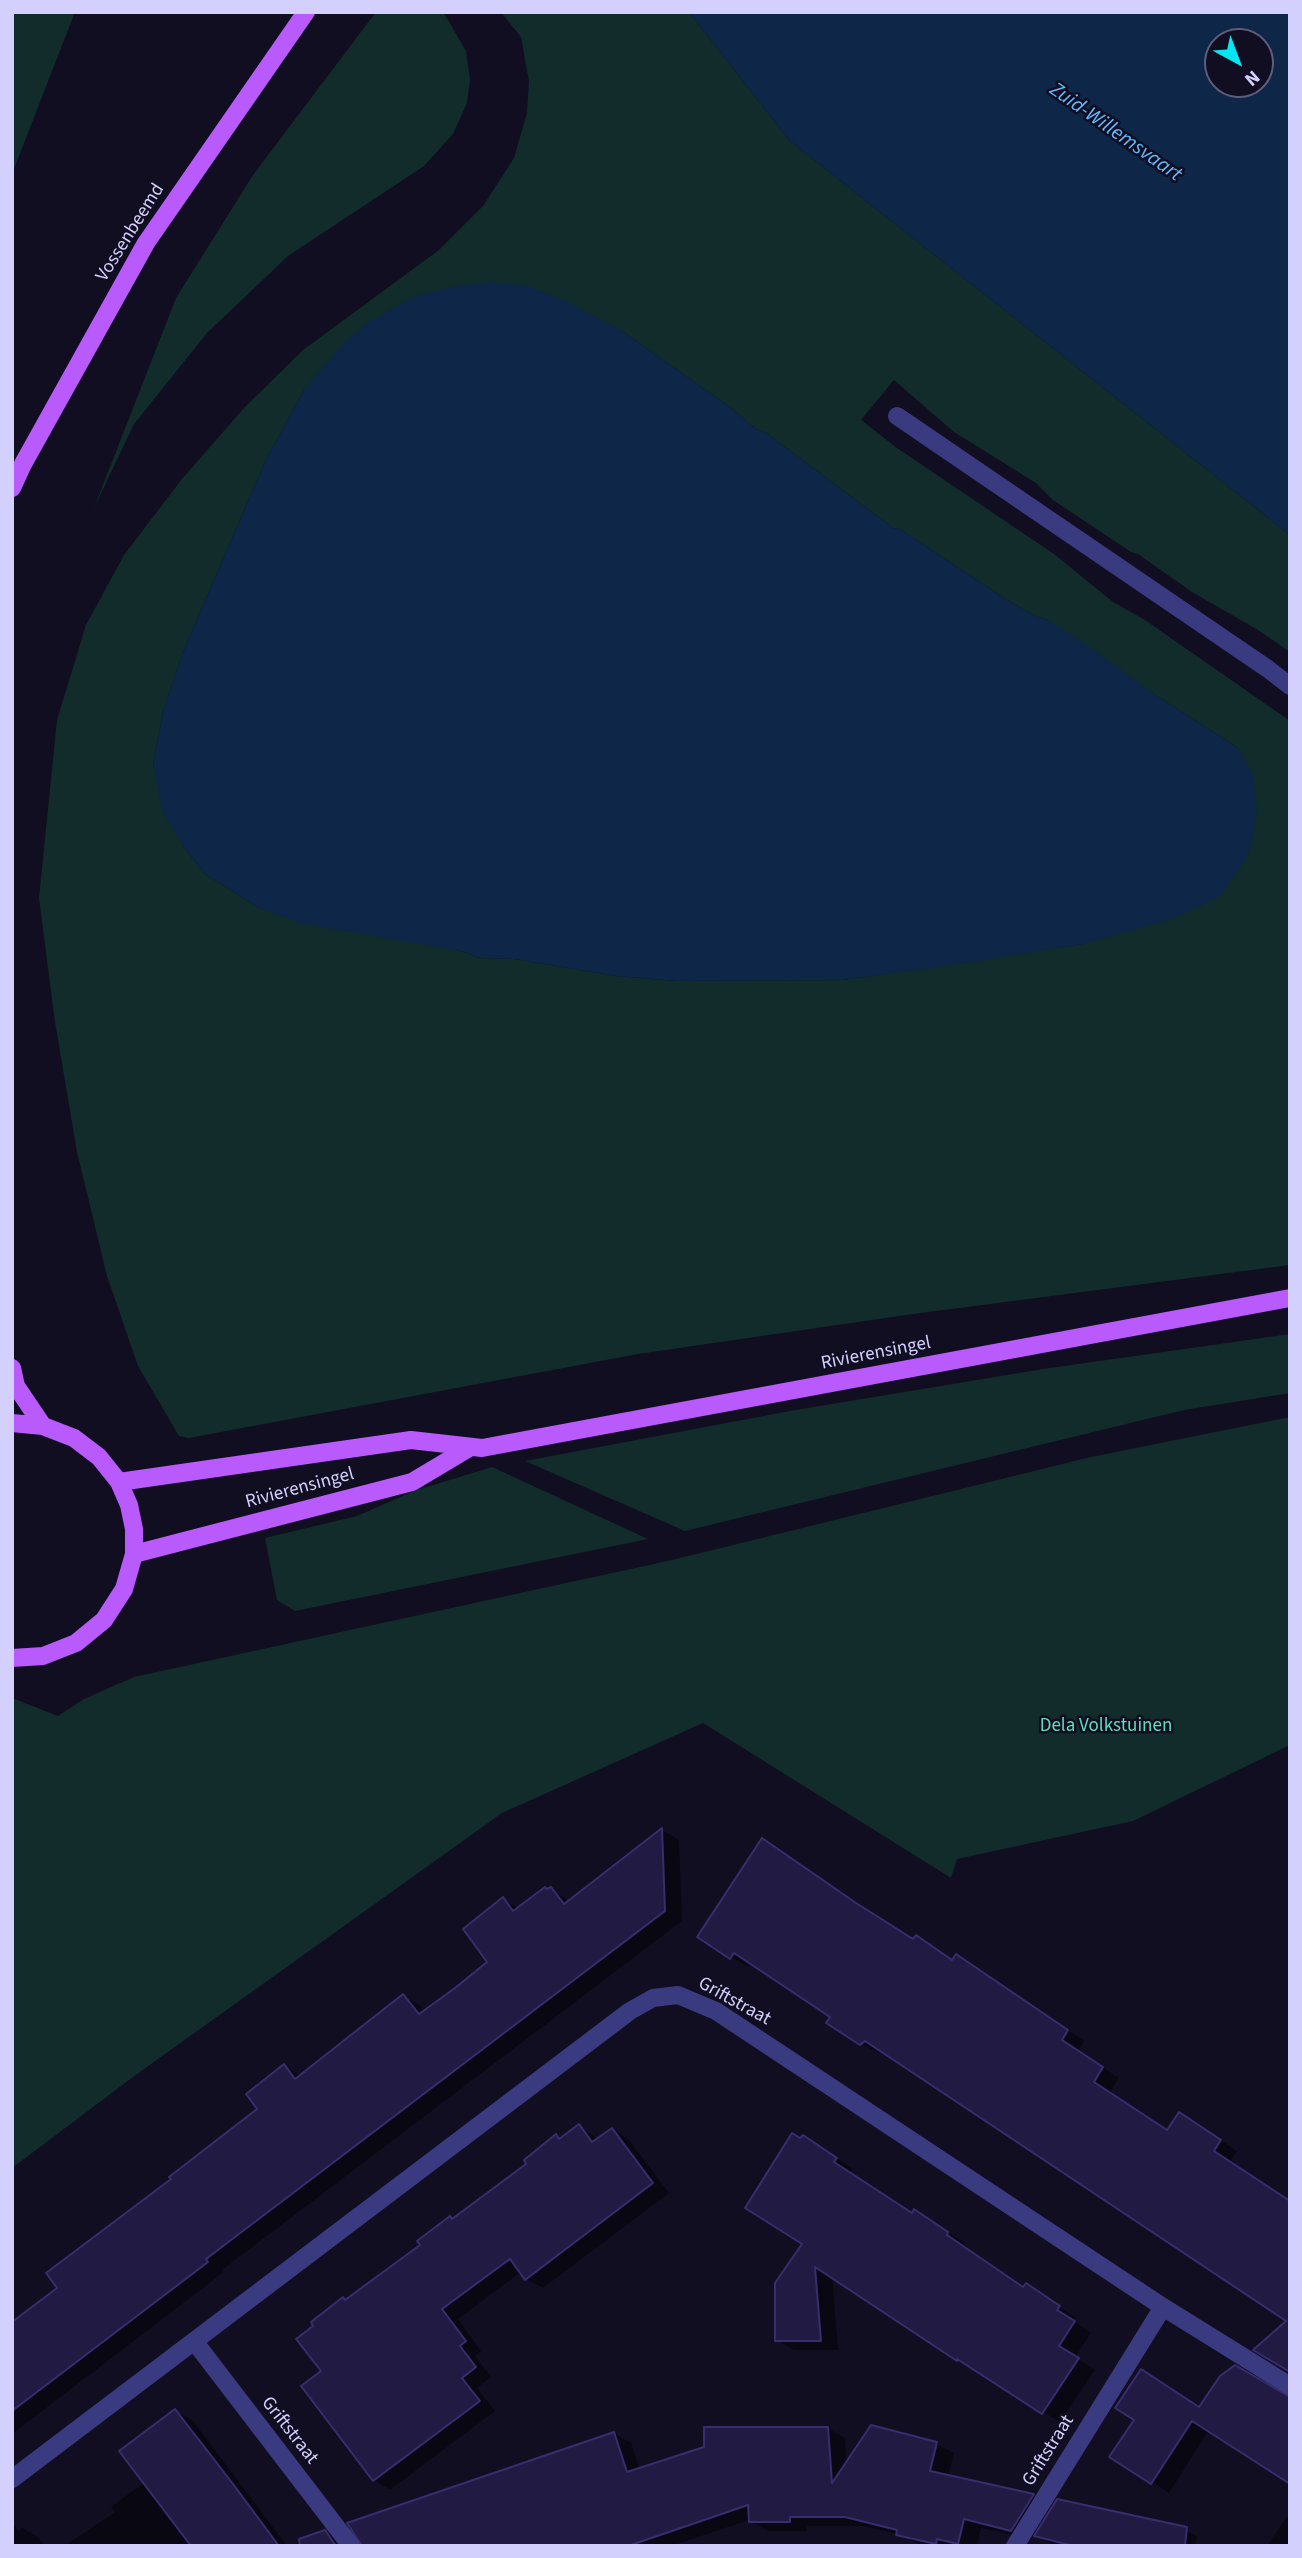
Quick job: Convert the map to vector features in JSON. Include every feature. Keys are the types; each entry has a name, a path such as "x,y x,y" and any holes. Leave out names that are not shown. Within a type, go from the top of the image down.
{"main road":[{"name":"Vossenbeemd","path":"12,488 146,243 306,12"},
{"name":"Rivierensingel","path":"119,1482 411,1440 482,1448 1290,1298"},
{"path":"12,1368 16,1386 43,1426"},
{"path":"12,1423 43,1426 74,1438 99,1457 119,1482 129,1505 134,1529 134,1554 124,1589 104,1620 76,1643 43,1656 12,1658"},
{"name":"Rivierensingel","path":"134,1554 412,1482 469,1448"}],"street":[{"path":"898,416 1268,668 1290,687"},
{"name":"Griftstraat","path":"12,2479 631,2011 653,1998 678,1995 716,2011 1163,2307 1290,2386"},
{"name":"Griftstraat","path":"1015,2546 1163,2307"},
{"name":"Griftstraat","path":"194,2341 351,2546"}],"green space":[{"path":"12,12 75,12 12,174"},
{"path":"376,12 442,12 445,15 466,51 470,80 467,103 453,134 424,166 288,256 207,333 134,424 94,508 176,298 253,175"},
{"path":"501,12 689,12 790,141 1290,535 1290,652 1192,592 1053,500 1036,483 954,432 894,380 861,420 897,448 1054,554 1113,602 1145,620 1290,721 1290,1265 913,1314 638,1354 189,1438 179,1436 138,1366 107,1276 77,1152 55,1022 39,898 57,720 86,625 124,555 182,479 243,409 303,350 439,250 483,206 514,158 527,113 529,81 521,37","holes":["622,331 893,528 900,529 1007,600 1037,617 1044,618 1238,748 1083,944 843,980 677,981 616,976 514,959 480,958 461,951 259,908 205,874 184,847 153,765 163,712 183,652 266,460 304,390"]},
{"path":"1290,1334 1290,1393 1184,1410 685,1531 525,1461 790,1411 1043,1369"},
{"name":"Dela Volkstuinen","path":"1290,1417 1290,1745 1133,1821 957,1859 951,1878 703,1723 502,1813 137,2074 12,2168 12,1698 58,1716 84,1699 134,1677 672,1560 1091,1457"},
{"path":"492,1467 648,1539 295,1611 277,1600 265,1538 357,1516 414,1491"}],"water":[{"name":"Zuid-Willemsvaart","path":"689,12 1290,12 1290,535 790,141"},
{"path":"491,282 528,286 566,301 622,331 731,408 756,429 766,433 893,528 900,529 1007,600 1075,637 1157,696 1238,748 1253,774 1257,812 1252,844 1245,860 1220,896 1175,918 1083,944 954,965 843,980 677,981 616,976 514,959 480,958 461,951 304,924 259,908 205,874 184,847 163,812 153,765 163,712 183,652 266,460 304,390 347,340 369,322 415,296"}],"building":[{"path":"662,1828 665,1911 206,2259 208,2262 12,2411 12,2322 57,2288 46,2273 171,2179 169,2177 257,2109 246,2094 284,2064 295,2079 403,1994 419,2014 487,1962 463,1929 503,1897 513,1911 545,1887 551,1887 564,1904"},
{"path":"762,1838 913,1939 916,1935 952,1960 956,1954 1068,2030 1062,2040 1103,2067 1094,2082 1167,2130 1179,2112 1221,2140 1214,2151 1290,2201 1290,2372 1253,2350 1286,2321 865,2041 860,2045 826,2023 830,2017 734,1953 730,1959 697,1937"},
{"path":"579,2124 592,2142 612,2128 653,2183 525,2280 510,2259 442,2309 466,2341 460,2346 476,2367 462,2378 480,2401 373,2481 301,2386 321,2371 296,2339 313,2326 311,2322 343,2297 345,2300 420,2245 417,2241 450,2216 452,2219 526,2164 524,2160 556,2134 559,2139"},
{"path":"792,2133 800,2138 803,2135 837,2158 834,2162 912,2213 914,2209 1023,2287 1026,2283 1060,2306 1057,2310 1075,2321 1059,2346 1079,2358 1042,2414 815,2267 821,2341 775,2341 775,2283 802,2244 745,2208"},
{"path":"1235,2365 1290,2397 1290,2484 1192,2421 1151,2484 1109,2457 1134,2420 1115,2408 1141,2369 1199,2407 1220,2376"},
{"path":"175,2409 279,2546 191,2546 119,2451"},
{"path":"871,2425 937,2442 930,2471 1034,2494 1011,2531 964,2519 958,2544 937,2539 936,2544 896,2535 897,2530 845,2517 790,2517 790,2522 749,2522 748,2505 628,2546 362,2546 347,2523 614,2432 627,2472 704,2447 704,2427 828,2427 832,2483"},
{"path":"1057,2499 1187,2527 1185,2546 1074,2546 1034,2536"},
{"path":"325,2530 336,2546 300,2546 299,2539"}]}
